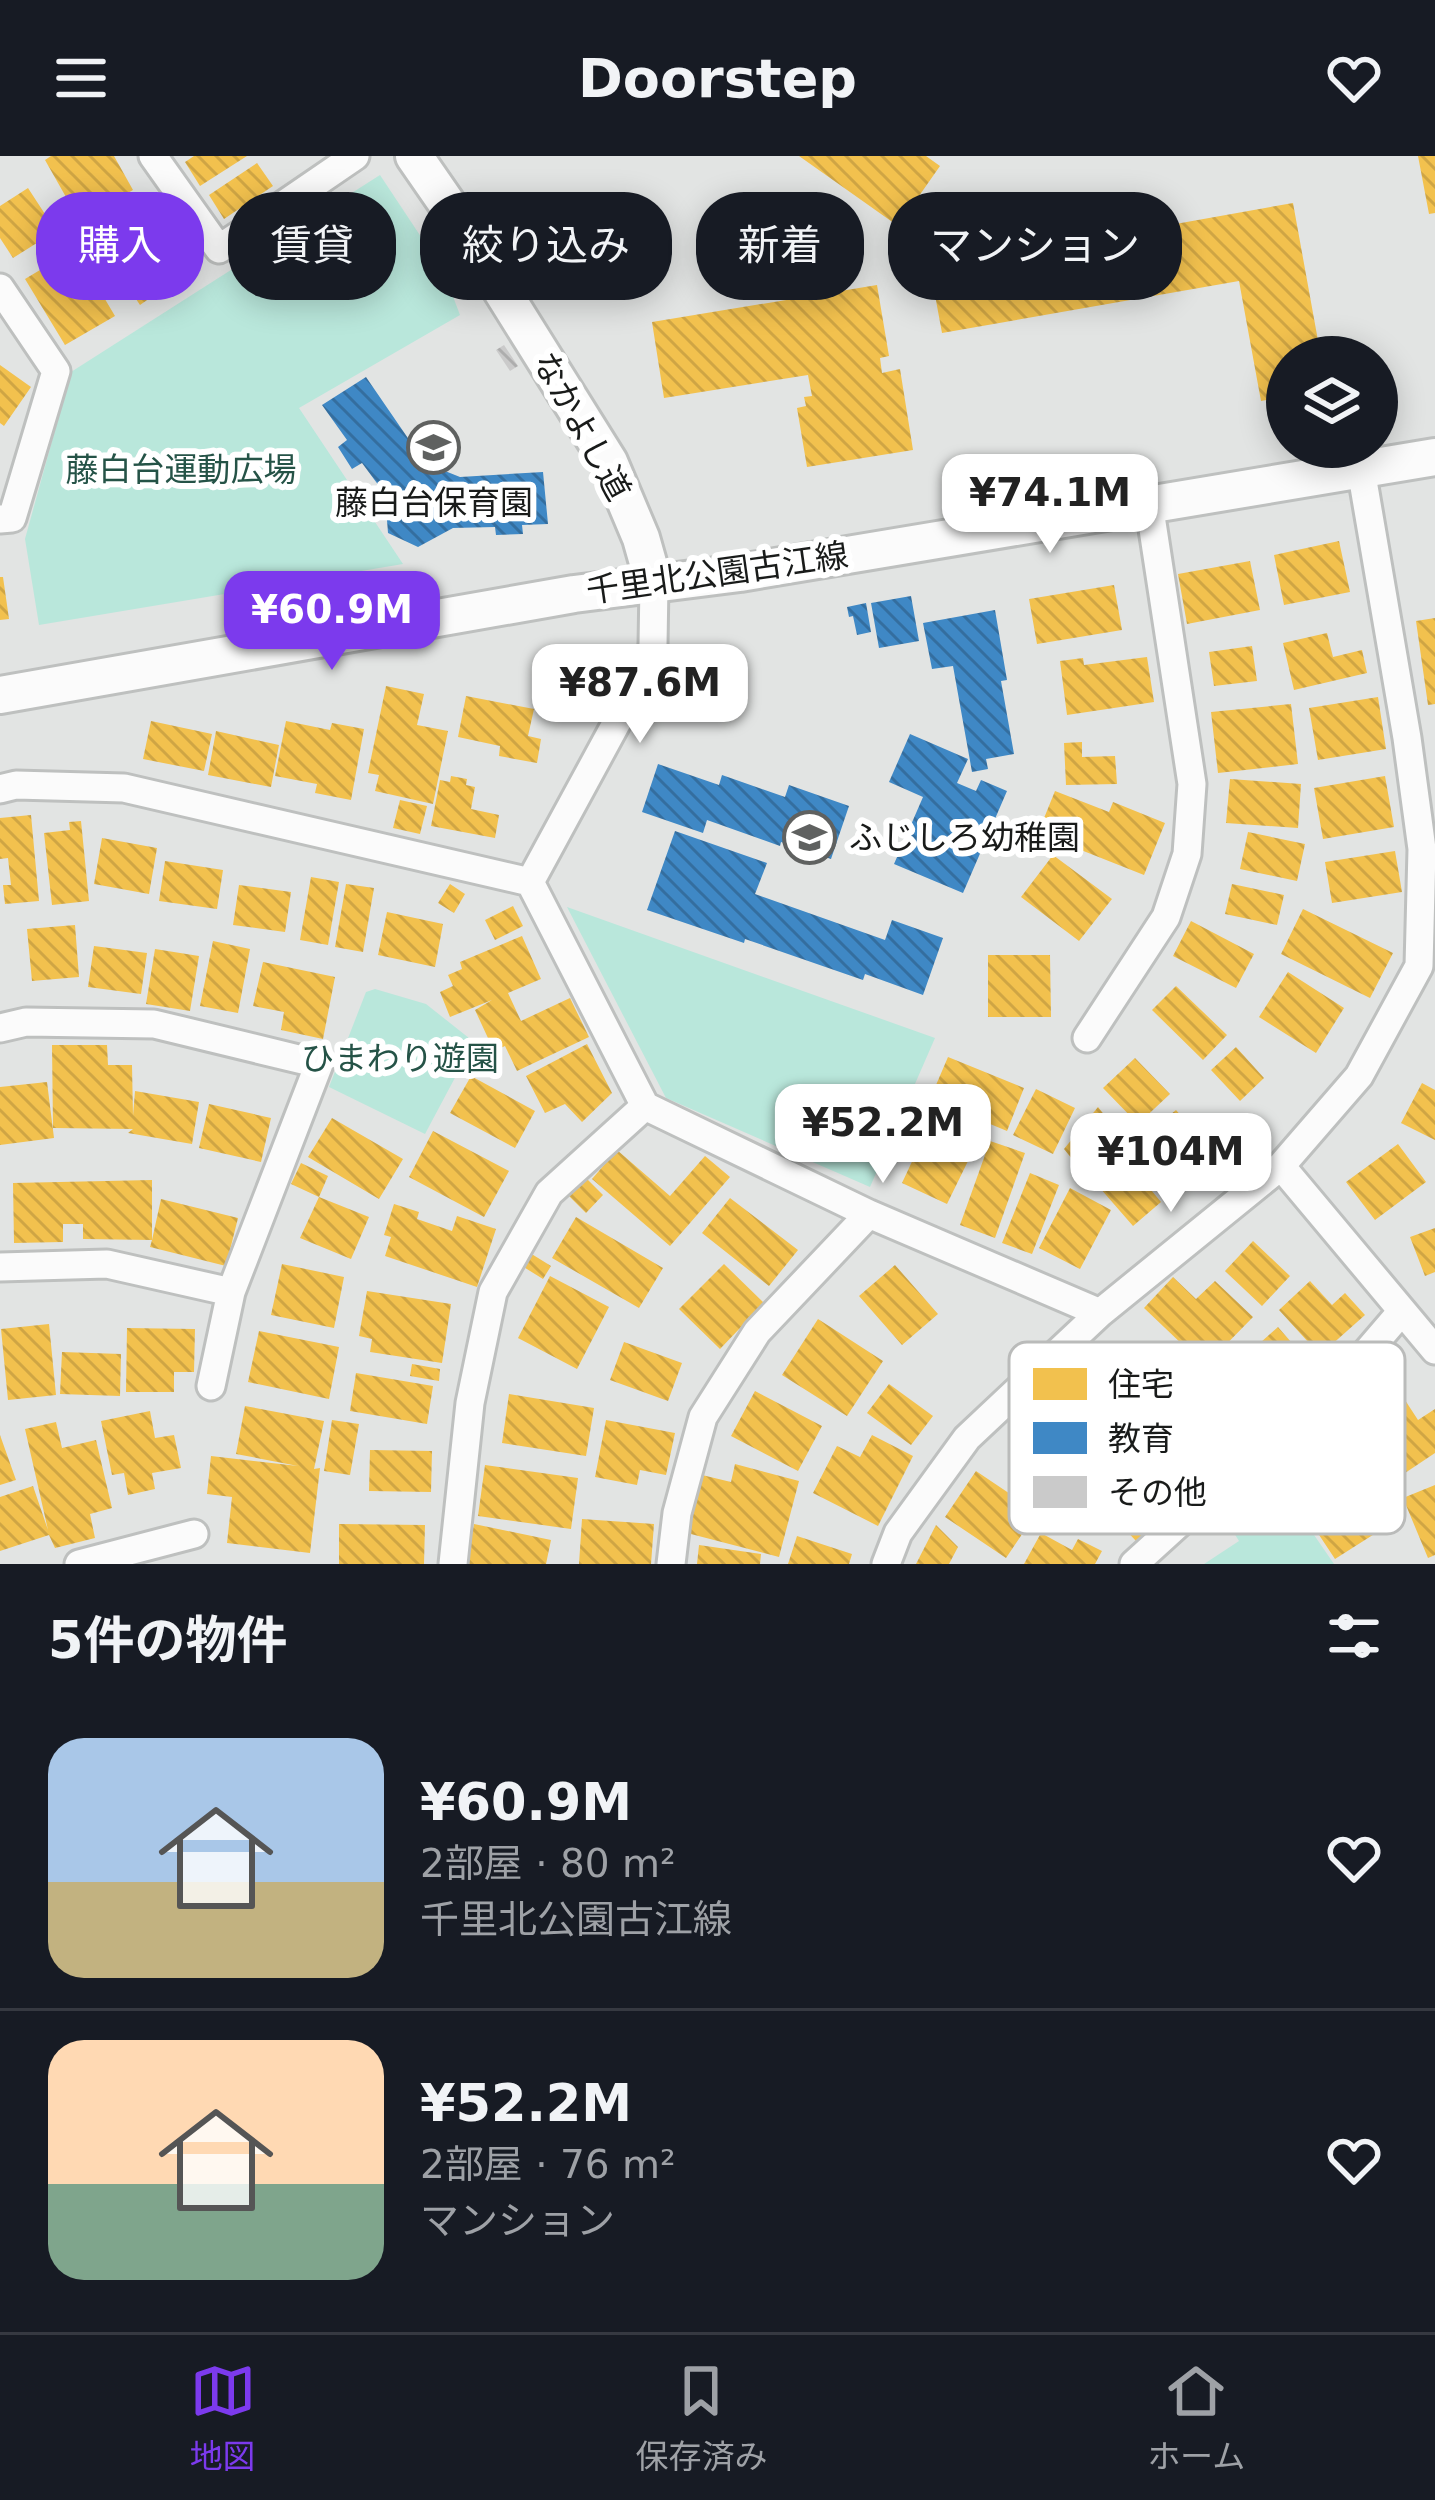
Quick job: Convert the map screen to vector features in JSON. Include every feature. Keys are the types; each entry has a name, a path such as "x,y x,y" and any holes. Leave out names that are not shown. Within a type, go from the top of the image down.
{"street":[{"path":"153,156 219,249 355,156"},
{"name":"なかよし道","path":"414,156 609,463 641,538 654,584"},
{"path":"0,287 56,371 12,518 0,520"},
{"name":"千里北公園古江線","path":"0,695 551,598 740,573 1435,457"},
{"path":"1069,1342 1281,1166 1359,1076 1427,967 1421,736 1361,470"},
{"path":"1087,1038 1166,917 1187,854 1192,784 1149,503"},
{"path":"530,882 649,663 654,584"},
{"path":"0,789 16,785 124,788 530,882 645,1106 869,1214 1100,1313"},
{"path":"0,1028 26,1022 154,1024 319,1064 231,1292 212,1386"},
{"path":"453,1564 470,1403 494,1292 549,1192 645,1106"},
{"path":"1281,1166 1435,1350"},
{"path":"671,1564 677,1513 703,1417 757,1332 869,1214"},
{"path":"0,1268 107,1264 231,1292"},
{"path":"1376,1342 1402,1311"},
{"path":"886,1564 898,1533 967,1438 1009,1399"},
{"path":"79,1564 194,1534"},
{"path":"1133,1564 1166,1534"}],"green space":[{"name":"藤白台運動広場","path":"380,175 391,192 353,192"},
{"name":"藤白台運動広場","path":"396,199 420,235 420,300 454,300 460,315 299,408 403,564 39,625 25,539 71,372 184,300 204,300 204,287 228,272 228,300 396,300"},
{"path":"567,907 935,1038 870,1187 666,1098"},
{"name":"ひまわり遊園","path":"375,989 426,1004 474,1042 425,1134 329,1087 366,992"},
{"path":"1235,1534 1313,1534 1334,1564 1204,1564 1239,1541"}],"building: 住宅":[{"path":"51,156 114,156 133,190 63,192 45,160"},
{"path":"194,156 247,156 200,186 185,162"},
{"path":"799,156 926,156 940,166 922,192 888,192 888,219 864,202 864,192 850,192"},
{"path":"1418,156 1435,156 1435,213 1429,214"},
{"path":"257,163 273,186 264,192 228,192 224,219 209,195"},
{"path":"28,188 36,200 36,244 13,258 0,238 0,206"},
{"path":"1293,203 1317,336 1266,336 1266,400 1261,401 1239,281 1182,291 1182,223"},
{"path":"36,272 36,297 25,279"},
{"path":"877,285 889,356 880,358 882,373 900,369 913,450 807,467 797,408 806,406 804,397 812,396 808,375 664,398 652,322 786,300 864,300 864,287"},
{"path":"38,300 105,300 115,316 65,345"},
{"path":"936,300 1130,300 942,333"},
{"path":"0,365 31,387 4,426 0,423"},
{"path":"1339,541 1350,592 1284,605 1274,555"},
{"path":"1250,561 1260,610 1187,624 1178,574"},
{"path":"0,577 9,619 0,620"},
{"path":"1114,585 1122,630 1037,644 1029,599"},
{"path":"1435,618 1435,704 1428,705 1416,621"},
{"path":"1327,633 1333,657 1362,650 1367,673 1294,690 1283,643"},
{"path":"1252,646 1257,681 1214,686 1209,652"},
{"path":"1147,657 1154,702 1067,715 1060,661 1083,658 1084,665"},
{"path":"386,686 424,694 417,725 448,731 433,804 375,791 379,775 368,773"},
{"path":"466,696 534,709 528,736 541,739 537,763 499,756 500,746 458,737"},
{"path":"1378,697 1386,749 1318,760 1309,708"},
{"path":"1291,704 1298,764 1218,773 1211,712"},
{"path":"151,721 212,734 204,771 143,759"},
{"path":"286,721 330,730 332,723 364,729 351,800 315,793 317,784 275,776"},
{"path":"216,731 279,745 271,787 208,775"},
{"path":"1082,742 1082,757 1115,756 1117,784 1066,785 1064,743"},
{"path":"451,776 467,779 466,785 475,787 471,809 499,815 495,838 431,826 440,780 450,782"},
{"path":"1385,776 1394,827 1323,839 1314,788"},
{"path":"1230,779 1301,784 1298,828 1226,823"},
{"path":"1055,791 1109,812 1113,802 1165,823 1144,875 1038,833"},
{"path":"400,800 427,806 420,834 393,828"},
{"path":"31,815 39,901 5,904 3,885 11,885 8,858 0,859 0,818"},
{"path":"81,821 89,901 52,905 44,833 70,830 69,822"},
{"path":"1248,832 1305,844 1297,881 1240,869"},
{"path":"102,838 157,848 149,894 94,884"},
{"path":"1395,851 1402,892 1332,903 1325,862"},
{"path":"1053,855 1112,899 1079,941 1021,897"},
{"path":"165,861 223,870 217,909 159,901"},
{"path":"311,877 339,882 328,945 300,940"},
{"path":"346,884 374,888 363,952 335,947"},
{"path":"450,884 465,894 454,913 438,903"},
{"path":"1232,884 1284,895 1277,925 1225,914"},
{"path":"239,885 291,892 285,932 233,925"},
{"path":"513,906 523,926 495,940 485,920"},
{"path":"1303,909 1393,953 1370,998 1281,954"},
{"path":"387,912 443,924 435,967 378,955"},
{"path":"1191,921 1254,954 1236,988 1173,956"},
{"path":"75,925 79,977 32,981 27,929"},
{"path":"522,936 541,979 508,993 521,1021 570,998 589,1037 517,1071 505,1046 494,1051 475,1010 492,1000 450,1017 440,992 453,986 448,975 462,969 460,962"},
{"path":"213,941 250,949 238,1013 200,1006"},
{"path":"94,946 147,953 141,994 88,987"},
{"path":"155,949 199,956 190,1011 146,1004"},
{"path":"988,955 1050,955 1051,1017 988,1017"},
{"path":"263,962 335,977 323,1039 281,1030 284,1012 253,1006"},
{"path":"1288,972 1344,1008 1316,1053 1259,1017"},
{"path":"1176,986 1227,1035 1203,1060 1152,1010"},
{"path":"587,1044 612,1093 582,1122 565,1104 545,1113 526,1076"},
{"path":"52,1045 107,1045 108,1065 132,1065 133,1116 135,1091 199,1102 192,1144 128,1133 133,1129 53,1128"},
{"path":"1236,1047 1264,1078 1240,1101 1211,1070"},
{"path":"948,1057 1024,1088 1007,1131 930,1099"},
{"path":"1135,1058 1170,1094 1138,1124 1103,1088"},
{"path":"471,1076 535,1111 515,1148 450,1113"},
{"path":"47,1082 54,1138 0,1145 0,1087"},
{"path":"1422,1083 1435,1090 1435,1140 1401,1123"},
{"path":"1036,1089 1075,1108 1053,1154 1013,1135"},
{"path":"209,1104 271,1118 261,1162 199,1148"},
{"path":"1098,1107 1126,1142 1084,1174 1064,1149"},
{"path":"1176,1110 1214,1154 1186,1178 1147,1134"},
{"path":"332,1118 403,1159 379,1199 308,1157"},
{"path":"433,1131 509,1171 484,1217 409,1177"},
{"path":"923,1138 969,1159 947,1204 902,1183"},
{"path":"990,1141 1025,1153 995,1238 960,1225"},
{"path":"1398,1144 1426,1182 1375,1220 1346,1182"},
{"path":"617,1150 670,1196 705,1156 730,1177 670,1246 592,1179"},
{"path":"1122,1155 1161,1202 1133,1226 1093,1180"},
{"path":"301,1163 328,1176 319,1197 291,1184"},
{"path":"1030,1173 1059,1185 1032,1254 1002,1243"},
{"path":"586,1178 603,1195 586,1213 568,1195"},
{"path":"152,1180 152,1240 83,1239 83,1224 63,1224 63,1242 14,1243 13,1183"},
{"path":"1070,1188 1111,1210 1080,1269 1039,1248"},
{"path":"319,1197 369,1217 351,1259 300,1238"},
{"path":"730,1198 798,1250 769,1286 702,1233"},
{"path":"161,1199 238,1218 226,1266 150,1247"},
{"path":"394,1204 419,1212 417,1219 452,1231 457,1216 496,1229 477,1287 385,1256 391,1237 384,1235"},
{"path":"576,1217 663,1268 639,1308 552,1258"},
{"path":"1435,1228 1435,1272 1425,1276 1410,1237"},
{"path":"1253,1241 1290,1276 1262,1306 1225,1271"},
{"path":"530,1253 551,1266 543,1279 522,1266"},
{"path":"282,1264 344,1277 334,1328 271,1315"},
{"path":"724,1264 764,1303 720,1349 679,1309"},
{"path":"895,1265 938,1314 902,1345 859,1296"},
{"path":"550,1276 609,1307 577,1369 518,1338"},
{"path":"1173,1277 1196,1299 1215,1281 1253,1317 1229,1342 1180,1342 1144,1308"},
{"path":"1310,1281 1332,1305 1345,1293 1365,1315 1335,1342 1308,1342 1279,1310"},
{"path":"367,1291 451,1304 442,1363 370,1352 372,1339 359,1336"},
{"path":"818,1319 883,1361 847,1416 782,1375"},
{"path":"49,1324 56,1395 8,1400 1,1329"},
{"path":"1278,1327 1291,1342 1261,1342"},
{"path":"127,1328 195,1329 194,1372 174,1372 174,1392 126,1392"},
{"path":"259,1331 339,1347 329,1399 248,1382"},
{"path":"624,1342 682,1363 668,1401 610,1380"},
{"path":"62,1352 121,1354 120,1396 60,1394"},
{"path":"412,1364 440,1369 439,1381 410,1376"},
{"path":"356,1373 433,1386 427,1424 350,1411"},
{"path":"889,1384 933,1416 911,1445 867,1413"},
{"path":"755,1391 822,1426 798,1471 731,1436"},
{"path":"509,1394 594,1408 586,1456 502,1443"},
{"path":"1405,1400 1418,1420 1435,1409 1435,1453 1405,1473"},
{"path":"245,1406 324,1421 314,1469 320,1468 310,1553 227,1543 232,1497 207,1494 211,1456 298,1466 236,1454"},
{"path":"150,1411 155,1438 174,1435 181,1468 152,1473 155,1489 128,1495 124,1473 112,1475 101,1421"},
{"path":"332,1420 359,1424 350,1475 324,1471"},
{"path":"606,1420 675,1433 666,1475 640,1470 637,1485 595,1477"},
{"path":"56,1422 62,1448 96,1440 112,1508 90,1514 95,1538 55,1548 49,1535 0,1551 0,1497 33,1486 48,1530 25,1429"},
{"path":"0,1435 16,1480 0,1485"},
{"path":"872,1435 913,1456 878,1526 813,1493 837,1446 860,1457"},
{"path":"370,1450 432,1451 431,1492 369,1491"},
{"path":"735,1464 799,1481 779,1557 687,1533 702,1475 731,1482"},
{"path":"485,1465 578,1478 571,1529 478,1516"},
{"path":"976,1471 1009,1493 1009,1534 1022,1534 1006,1558 945,1517"},
{"path":"1435,1485 1435,1555 1428,1558 1405,1497"},
{"path":"582,1519 654,1524 651,1564 579,1564"},
{"path":"339,1524 425,1525 424,1564 339,1564"},
{"path":"474,1524 551,1540 546,1564 466,1564"},
{"path":"936,1525 958,1547 949,1564 916,1564"},
{"path":"1040,1534 1072,1550 1078,1539 1102,1551 1095,1564 1024,1564"},
{"path":"1318,1534 1374,1534 1335,1559"},
{"path":"797,1536 852,1554 849,1564 788,1564"},
{"path":"699,1545 761,1554 760,1564 697,1564"}],"building: 教育":[{"path":"366,377 425,463 460,477 543,472 548,524 522,525 523,534 496,535 495,527 453,528 418,547 388,533 385,494 362,463 352,469 338,447 347,440 322,405"},
{"path":"911,596 919,641 879,648 871,603"},
{"path":"866,603 871,632 857,635 847,607"},
{"path":"995,610 1014,754 986,759 988,769 972,772 953,666 932,669 923,623"},
{"path":"910,734 968,759 957,783 976,791 981,780 1007,791 963,893 894,864 923,797 889,782"},
{"path":"658,764 719,785 722,775 785,797 789,785 849,806 831,859 707,820 703,833 642,812"},
{"path":"675,831 767,863 755,894 885,940 892,920 943,938 923,995 647,910"}],"building: その他":[{"path":"504,345 518,366 510,371 496,350"}],"place":[{"name":"藤白台保育園","path":"434,448"},
{"name":"ふじしろ幼稚園","path":"810,837"}]}
